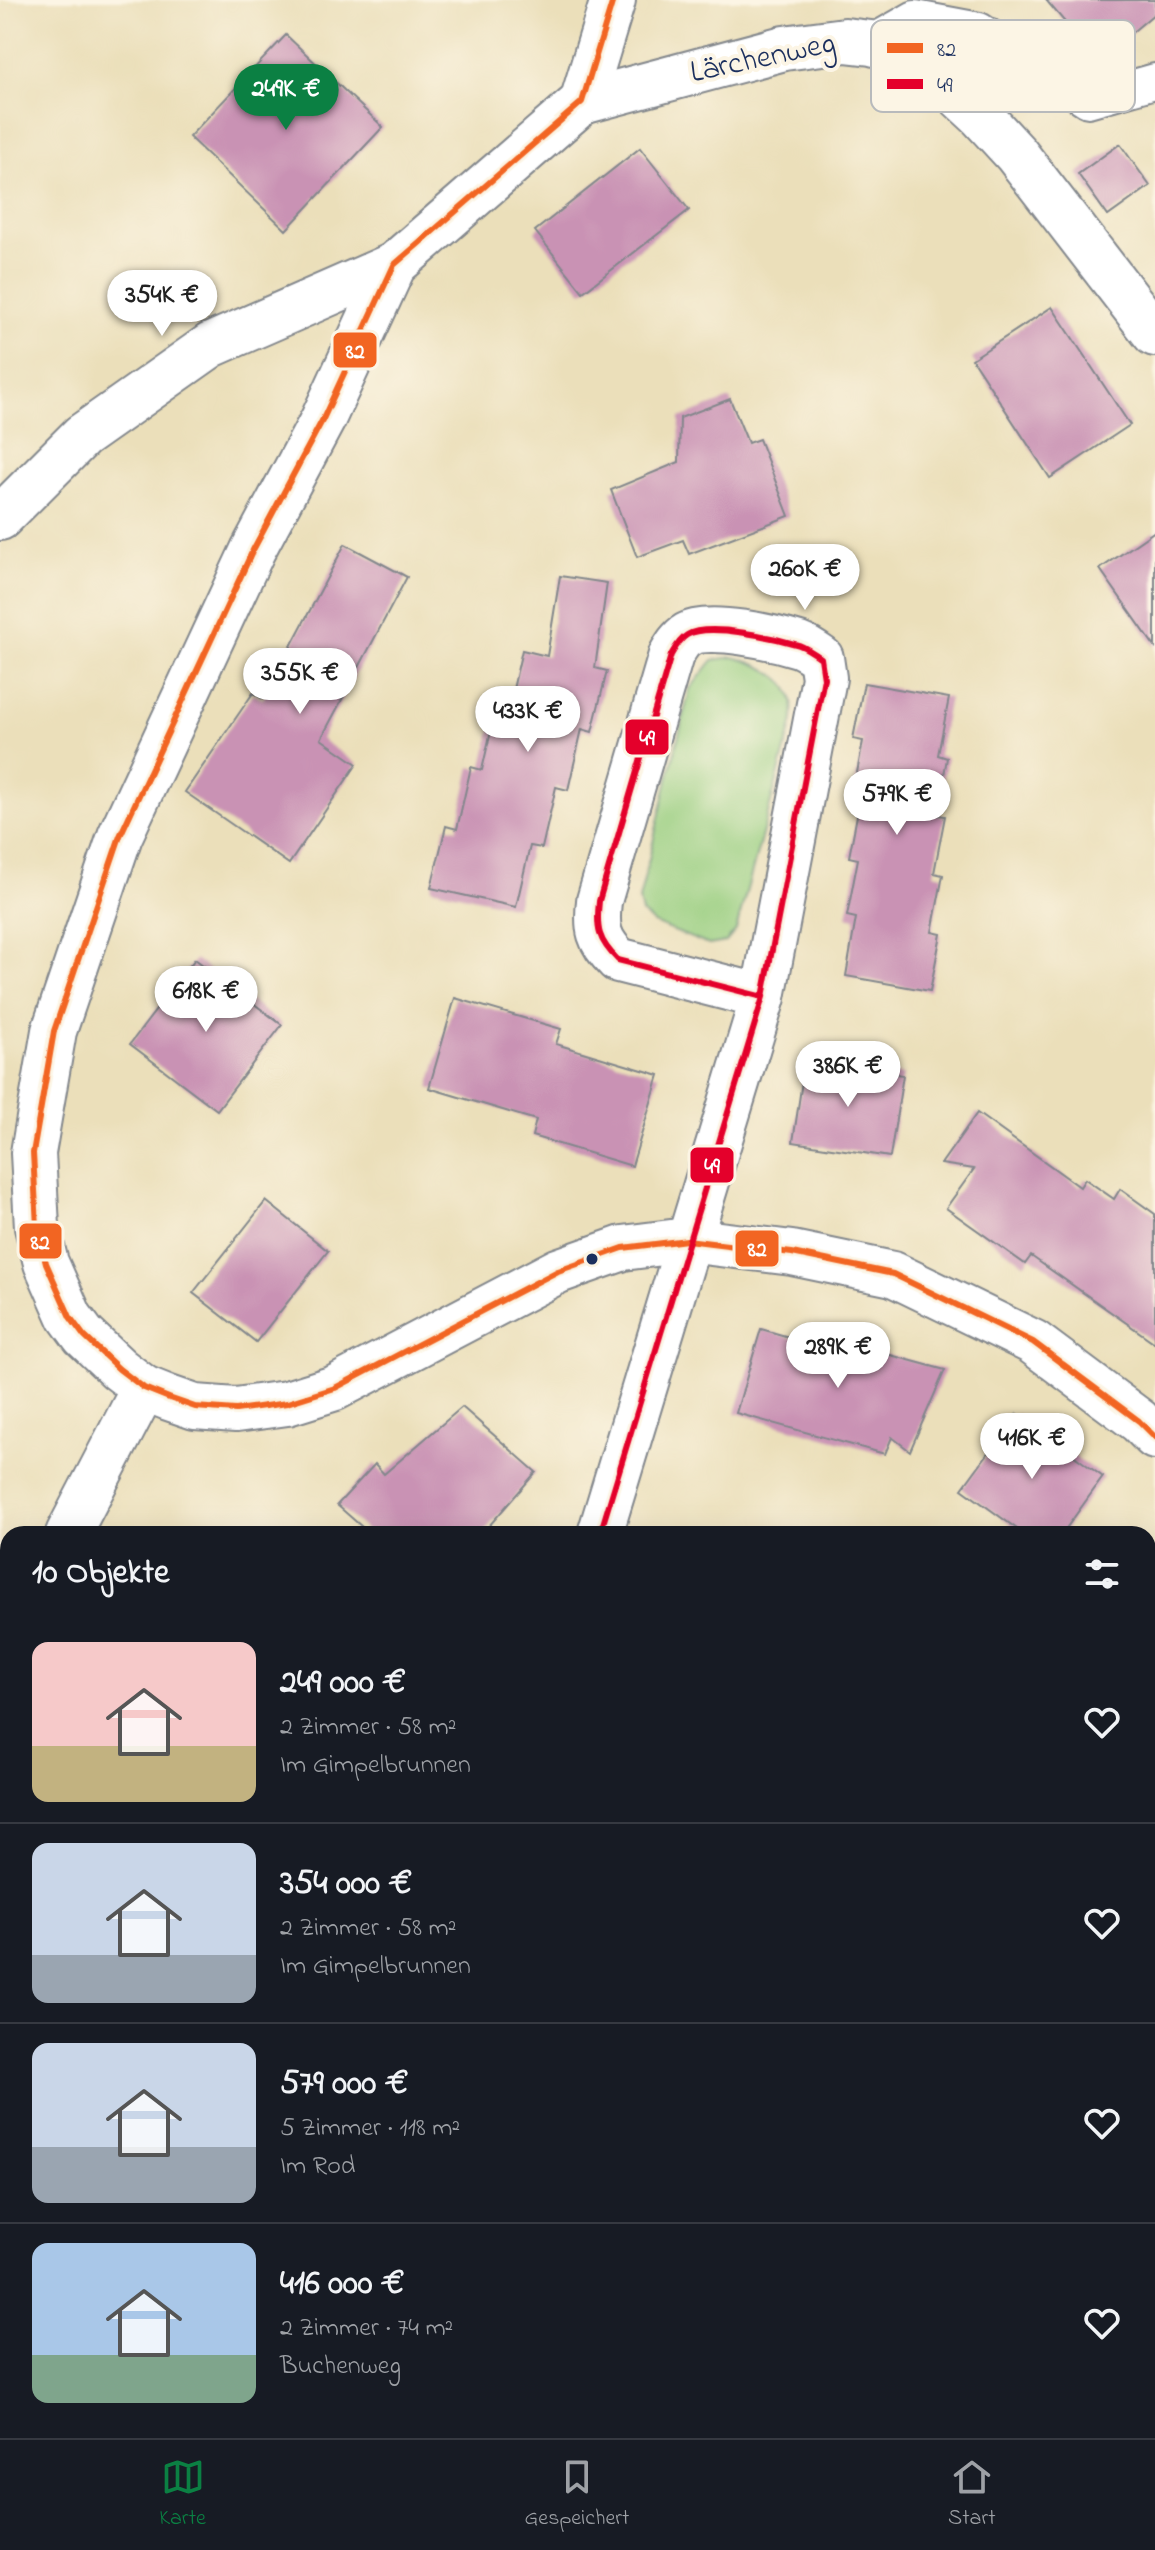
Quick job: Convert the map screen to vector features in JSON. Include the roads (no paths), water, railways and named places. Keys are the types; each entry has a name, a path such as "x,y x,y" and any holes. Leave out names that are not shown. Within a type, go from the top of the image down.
{"street":[{"path":"0,518 82,436 211,345 394,265 582,102 613,0"},
{"name":"Lärchenweg","path":"582,102 784,48 845,40 871,43"},
{"name":"Lärchenweg","path":"977,112 1016,154 1155,334"},
{"path":"394,265 323,419 253,550 120,836 54,1031 33,1153 37,1227 46,1263 70,1317 84,1336 144,1388 195,1407 262,1409 335,1388 558,1271 623,1248 687,1240 792,1253 893,1274 1033,1342 1139,1421 1155,1437"},
{"path":"602,1526 763,997 824,678 821,658 800,645 755,635 697,631 686,635 671,655 599,901 597,924 604,946 618,960 763,997"},
{"path":"72,1526 144,1388"}],"lane":[{"path":"1135,87 1155,81"}]}
